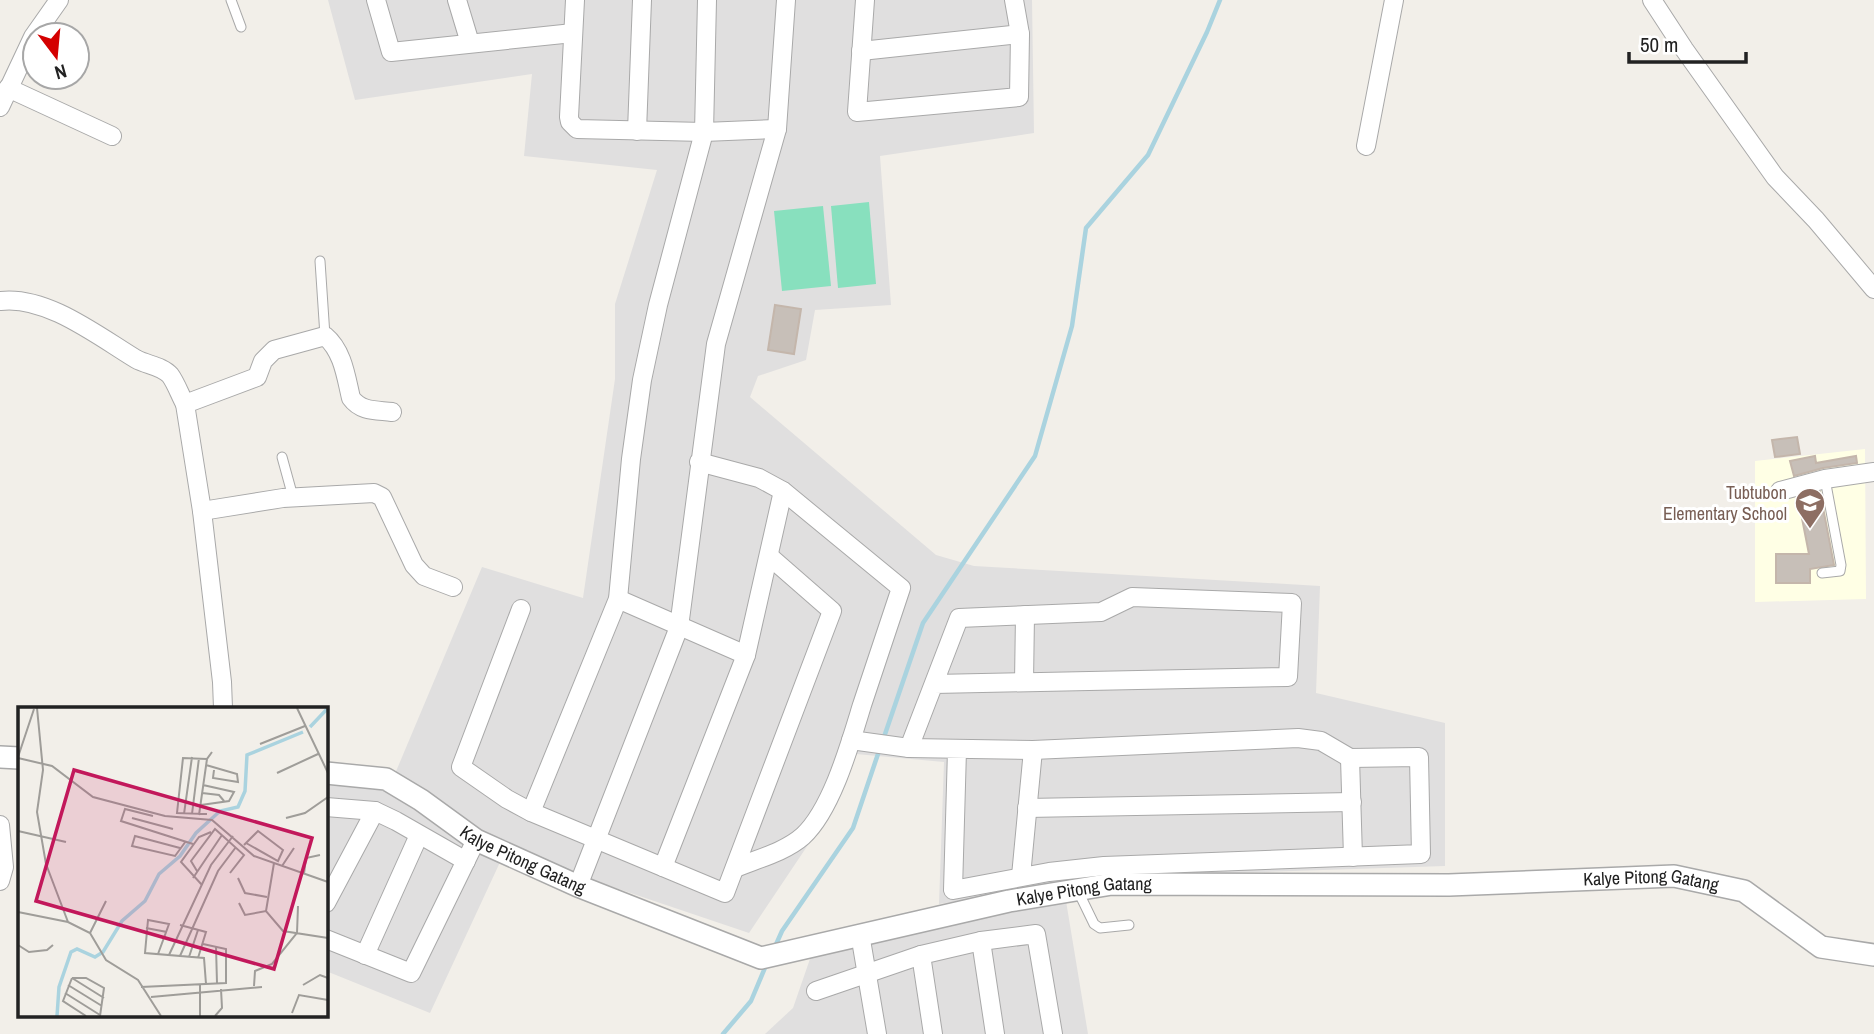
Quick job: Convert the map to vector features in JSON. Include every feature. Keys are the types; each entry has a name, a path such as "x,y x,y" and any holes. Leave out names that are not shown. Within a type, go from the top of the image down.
{"street":[{"path":"0,107 33,37 59,0"},
{"path":"376,0 391,51 573,33"},
{"path":"457,0 470,43"},
{"path":"575,0 569,117 573,126 582,131 704,132 777,129"},
{"path":"637,131 642,0"},
{"path":"531,812 618,599 631,459 642,380 658,305 704,132 707,0"},
{"path":"578,886 594,839 679,627 716,344 777,129 786,0"},
{"path":"865,0 857,112 1019,97 1020,34 1014,0"},
{"path":"1366,146 1394,0"},
{"path":"1652,0 1775,177 1874,289"},
{"path":"861,51 1020,34"},
{"path":"8,88 112,136"},
{"path":"0,301 15,299 38,304 111,342 139,361 162,369 172,378 185,404 202,511 223,707"},
{"path":"185,404 257,377 263,361 274,350 325,336 339,354 355,404 364,409 392,412"},
{"path":"699,462 760,478 783,491 901,588 859,742 815,824 801,838 783,849 735,867"},
{"path":"1780,491 1825,479 1874,472"},
{"path":"663,867 747,655 783,491"},
{"path":"202,511 293,497 379,494 414,565 424,576 453,587"},
{"path":"521,609 461,767 531,812 725,893 832,611 769,556"},
{"path":"909,748 959,618 1101,612 1132,597 1292,603 1288,677 934,684"},
{"path":"618,599 747,655"},
{"path":"1024,682 1025,615"},
{"path":"222,682 235,707"},
{"path":"859,742 909,748 1033,750 1298,738 1321,741 1350,758 1419,757 1421,854 1104,866 1021,876 953,890 957,750"},
{"path":"1021,876 1033,750"},
{"path":"0,757 18,758"},
{"path":"1350,758 1353,857"},
{"name":"Kalye Pitong Gatang","path":"327,773 386,779 421,800 476,840 578,886 761,958 860,934 1112,884 1449,886 1674,876 1744,891 1821,947 1874,955"},
{"path":"1027,808 1352,802"},
{"path":"327,807 375,811 466,861"},
{"path":"327,901 375,811"},
{"path":"0,824 4,867 0,881"},
{"path":"365,955 419,835"},
{"path":"327,939 411,973 476,840"},
{"path":"860,934 877,1034"},
{"path":"816,991 921,954 981,941 1036,934 1053,1034"},
{"path":"981,941 995,1034"},
{"path":"921,954 933,1034"}],"lane":[{"path":"231,0 241,27"},
{"path":"320,261 325,336"},
{"path":"282,457 293,497"},
{"path":"1822,573 1840,571 1841,565 1825,479"},
{"path":"1077,889 1094,924 1100,928 1129,925"}],"shaded area":[{"path":"328,0 1032,0 1034,133 880,156 891,305 815,310 806,360 758,376 750,397 936,555 974,566 1320,586 1316,693 1445,723 1445,866 1107,877 939,904 944,762 856,754 816,833 749,933 592,880 508,845 430,1013 327,971 327,783 389,788 482,567 583,598 615,379 615,304 657,170 524,156 532,74 355,100"},
{"name":"Tubtubon Elementary School","path":"1865,449 1866,599 1755,602 1755,461"},
{"path":"1066,901 1088,1034 765,1034 793,1008 811,956 942,923"}],"green space":[{"path":"869,202 876,284 838,288 831,206"},
{"path":"823,206 831,286 782,291 774,211"}],"building":[{"path":"775,305 801,309 794,354 768,350"},
{"path":"1797,437 1800,454 1775,457 1772,440"},
{"path":"1815,456 1816,463 1856,456 1857,463 1794,476 1790,461"},
{"path":"1820,492 1834,565 1810,569 1810,583 1776,583 1776,554 1809,554 1798,498"}],"waterway":[{"path":"883,740 923,623 1035,456 1072,326 1086,228 1148,155 1220,0"},
{"path":"774,949 782,931 853,828 880,748"},
{"path":"723,1034 751,1001 767,963"}],"place":[{"name":"Tubtubon Elementary School","path":"1810,530"}]}
